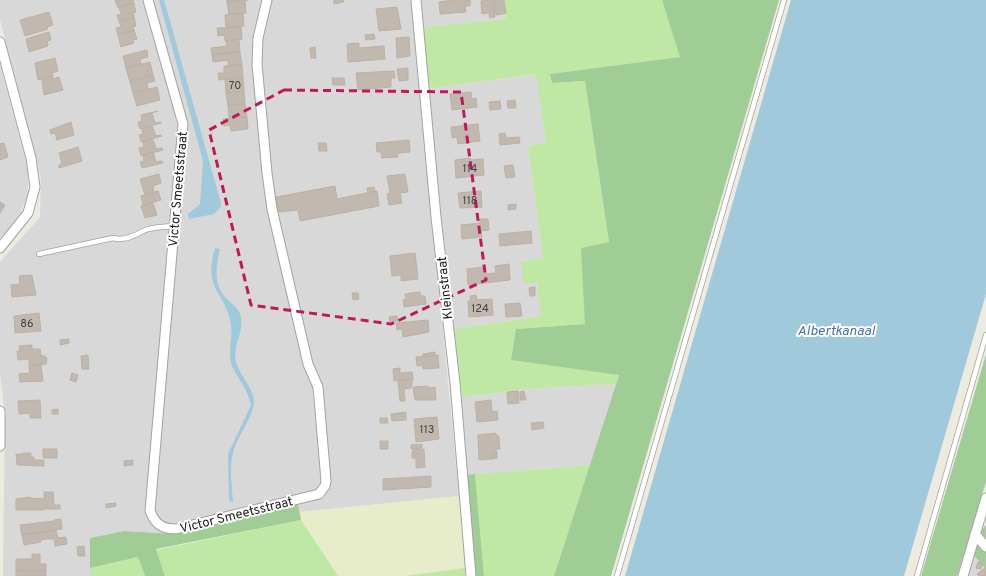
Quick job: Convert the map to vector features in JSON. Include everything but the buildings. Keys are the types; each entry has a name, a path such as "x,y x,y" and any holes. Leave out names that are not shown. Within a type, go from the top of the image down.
{"street":[{"name":"Victor Smeetsstraat","path":"148,0 183,124 150,511 153,520 160,527 176,529 319,494 325,486 326,481 318,387 308,364 272,209 267,173 257,64 259,32 267,0"},
{"name":"Kleinstraat","path":"416,0 437,225 455,383 471,576"},
{"path":"0,42 31,158 35,187 28,213 0,248"},
{"path":"0,411 0,446"},
{"path":"963,576 986,498"},
{"path":"975,534 986,547"}],"lane":[{"path":"617,576 784,0"},
{"path":"39,254 113,238 120,240 139,235 143,231 174,226"},
{"path":"916,576 986,335"}],"highlighted area":[{"path":"284,90 461,92 486,280 391,324 251,305 209,130"}],"shaded area":[{"path":"0,0 411,0 459,496 300,512 298,504 175,534 124,531 90,538 91,576 3,576 5,415 0,374 0,262 40,217 41,178 0,20"},
{"path":"420,0 505,0 506,19 422,27"},
{"path":"0,65 28,170 28,185 27,196 17,221 0,238"},
{"path":"537,74 546,144 528,146 543,258 521,261 537,282 541,316 454,329 427,89"},
{"path":"616,384 590,465 466,475 462,397 525,389"},
{"path":"973,554 986,570 986,576 966,576"}],"green space":[{"path":"505,0 662,0 681,57 550,74 552,83 585,81 609,242 585,324 516,329 511,360 619,374 616,384 525,389 462,397 454,329 541,316 537,282 524,284 521,261 543,258 528,146 546,143 536,74 427,89 422,27 506,19"},
{"path":"662,0 779,0 611,576 554,576 619,375 511,360 516,329 585,324 581,248 609,242 585,81 552,83 550,74 680,57"},
{"path":"986,354 986,482 957,576 921,576"},
{"path":"590,465 554,576 484,576 475,474"},
{"path":"475,474 484,576 476,576 466,475"},
{"path":"459,496 465,568 404,576 338,576 301,520 300,512"},
{"path":"298,504 301,520 156,549 165,576 145,576 138,557 90,568 90,538 124,531 175,534"},
{"path":"301,520 338,576 165,576 156,550"},
{"path":"986,525 986,570 973,554 980,532"},
{"path":"138,557 145,576 91,576 90,568"},
{"path":"465,568 465,576 404,576"}],"water":[{"path":"159,0 164,0 221,203 221,207 214,214 189,219 188,214 200,204 203,161"},
{"name":"Albertkanaal","path":"791,0 986,0 986,294 904,576 625,576"},
{"path":"215,248 220,249 217,262 217,281 219,287 222,293 240,314 241,326 235,356 236,362 251,390 254,400 252,412 233,453 231,471 233,502 229,501 228,454 251,405 248,394 232,366 230,351 231,326 229,315 213,283 211,274"}]}
